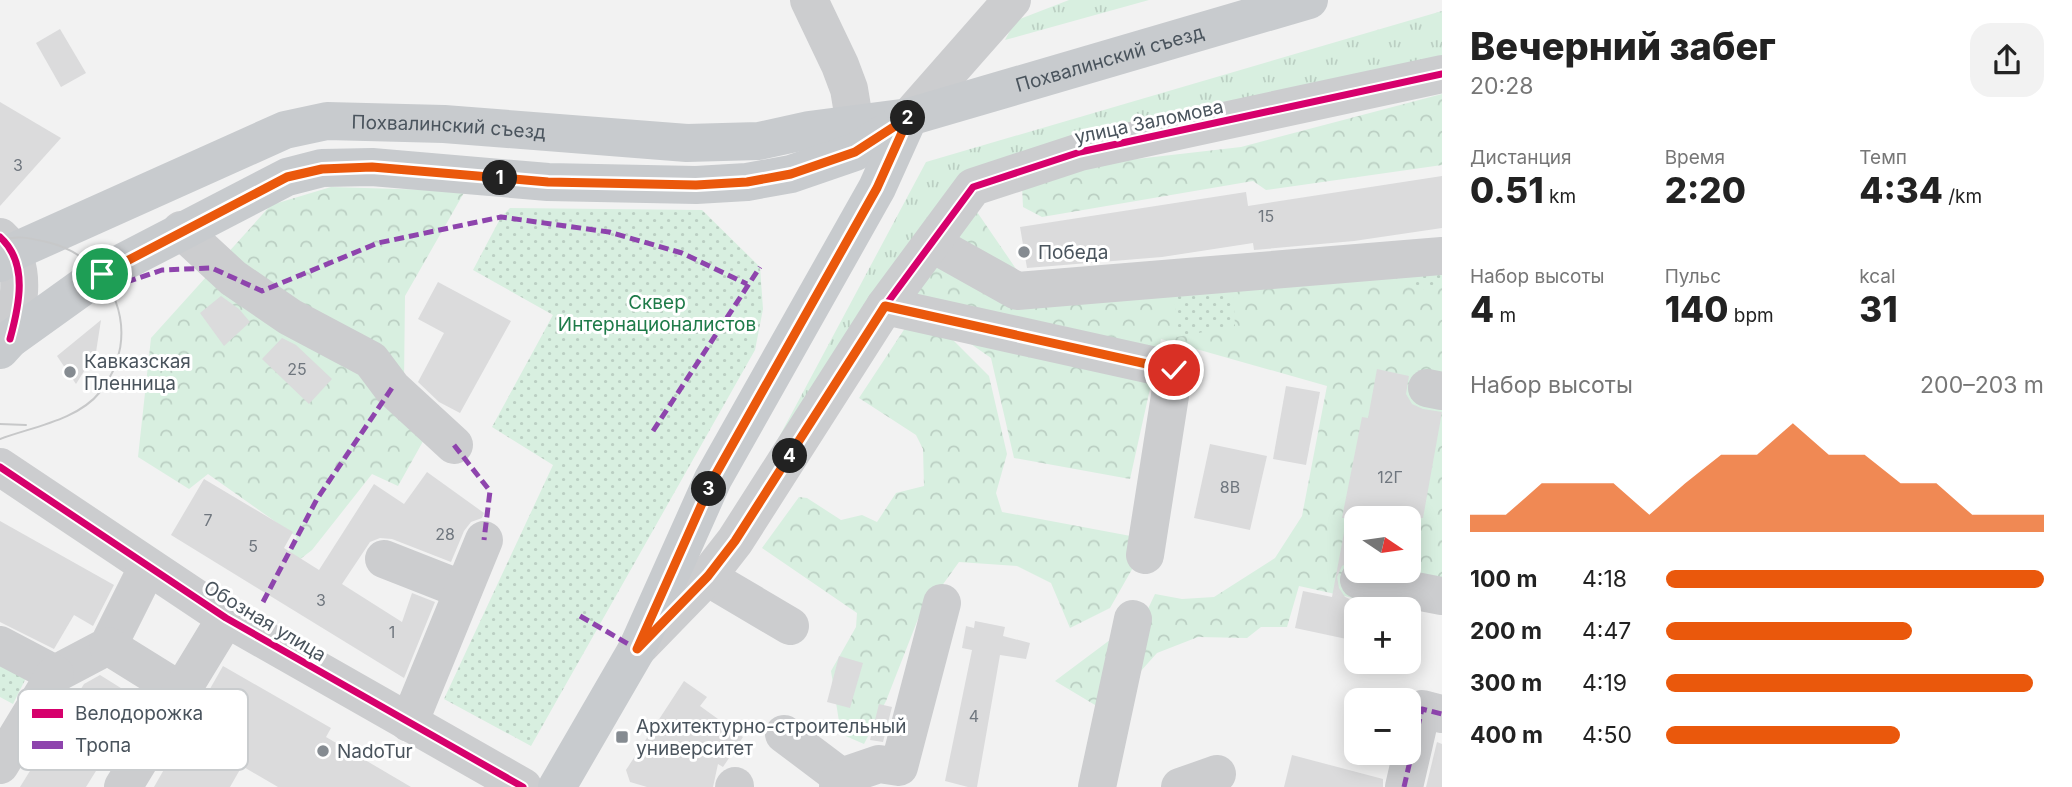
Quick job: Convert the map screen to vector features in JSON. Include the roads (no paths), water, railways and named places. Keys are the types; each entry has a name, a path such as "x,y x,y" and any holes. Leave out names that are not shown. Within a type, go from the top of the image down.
{"main road":[{"name":"Похвалинский съезд","path":"4,251 285,130 327,121 444,124 687,143 759,141 809,130 909,117 1309,0"},
{"name":"Похвалинский съезд","path":"5,344 102,274 181,230 287,177 322,169 372,167 548,182 696,185 747,182 791,174 855,152 909,117"},
{"path":"557,787 637,649 713,479 877,188 909,117"}],"street":[{"path":"809,0 841,65 849,89 855,125"},
{"path":"909,117 1014,1"},
{"name":"улица Заломова","path":"637,649 708,576 735,541 885,306 933,244 972,187 1080,152 1442,74"},
{"path":"181,230 233,278 290,317 371,360 392,388 454,445"},
{"path":"933,244 1017,291 1442,256"},
{"path":"4,251 20,282 19,307 5,344"},
{"path":"885,306 1174,370 1145,555"},
{"name":"Обозная улица","path":"0,467 147,568 226,618 523,787"},
{"path":"409,723 484,540"},
{"path":"384,559 463,590"},
{"path":"46,689 55,674 108,646 147,568"},
{"path":"708,576 790,626"},
{"path":"1375,583 1442,596"},
{"path":"784,734 840,782 879,764 899,767 942,603"},
{"path":"184,689 226,618"},
{"path":"1097,787 1133,619"},
{"path":"0,645 55,674"},
{"path":"108,646 177,689"},
{"path":"1404,787 1422,709 1442,714"},
{"path":"0,765 18,735"},
{"path":"123,787 134,770"},
{"path":"1180,787 1217,774"}],"tram line":[{"path":"0,240 18,237 47,242 71,251 90,264 106,282 116,302 121,324 120,347 113,370 91,402 54,422 0,439"},
{"path":"0,424 26,425"}],"place":[{"name":"Победа","path":"1024,252"},
{"name":"Кавказская Пленница","path":"70,372"},
{"name":"Архитектурно-строительный университет","path":"622,737"},
{"name":"NadoTur","path":"323,751"}],"park label":[{"name":"Сквер Интернационалистов","path":"657,313"}]}
